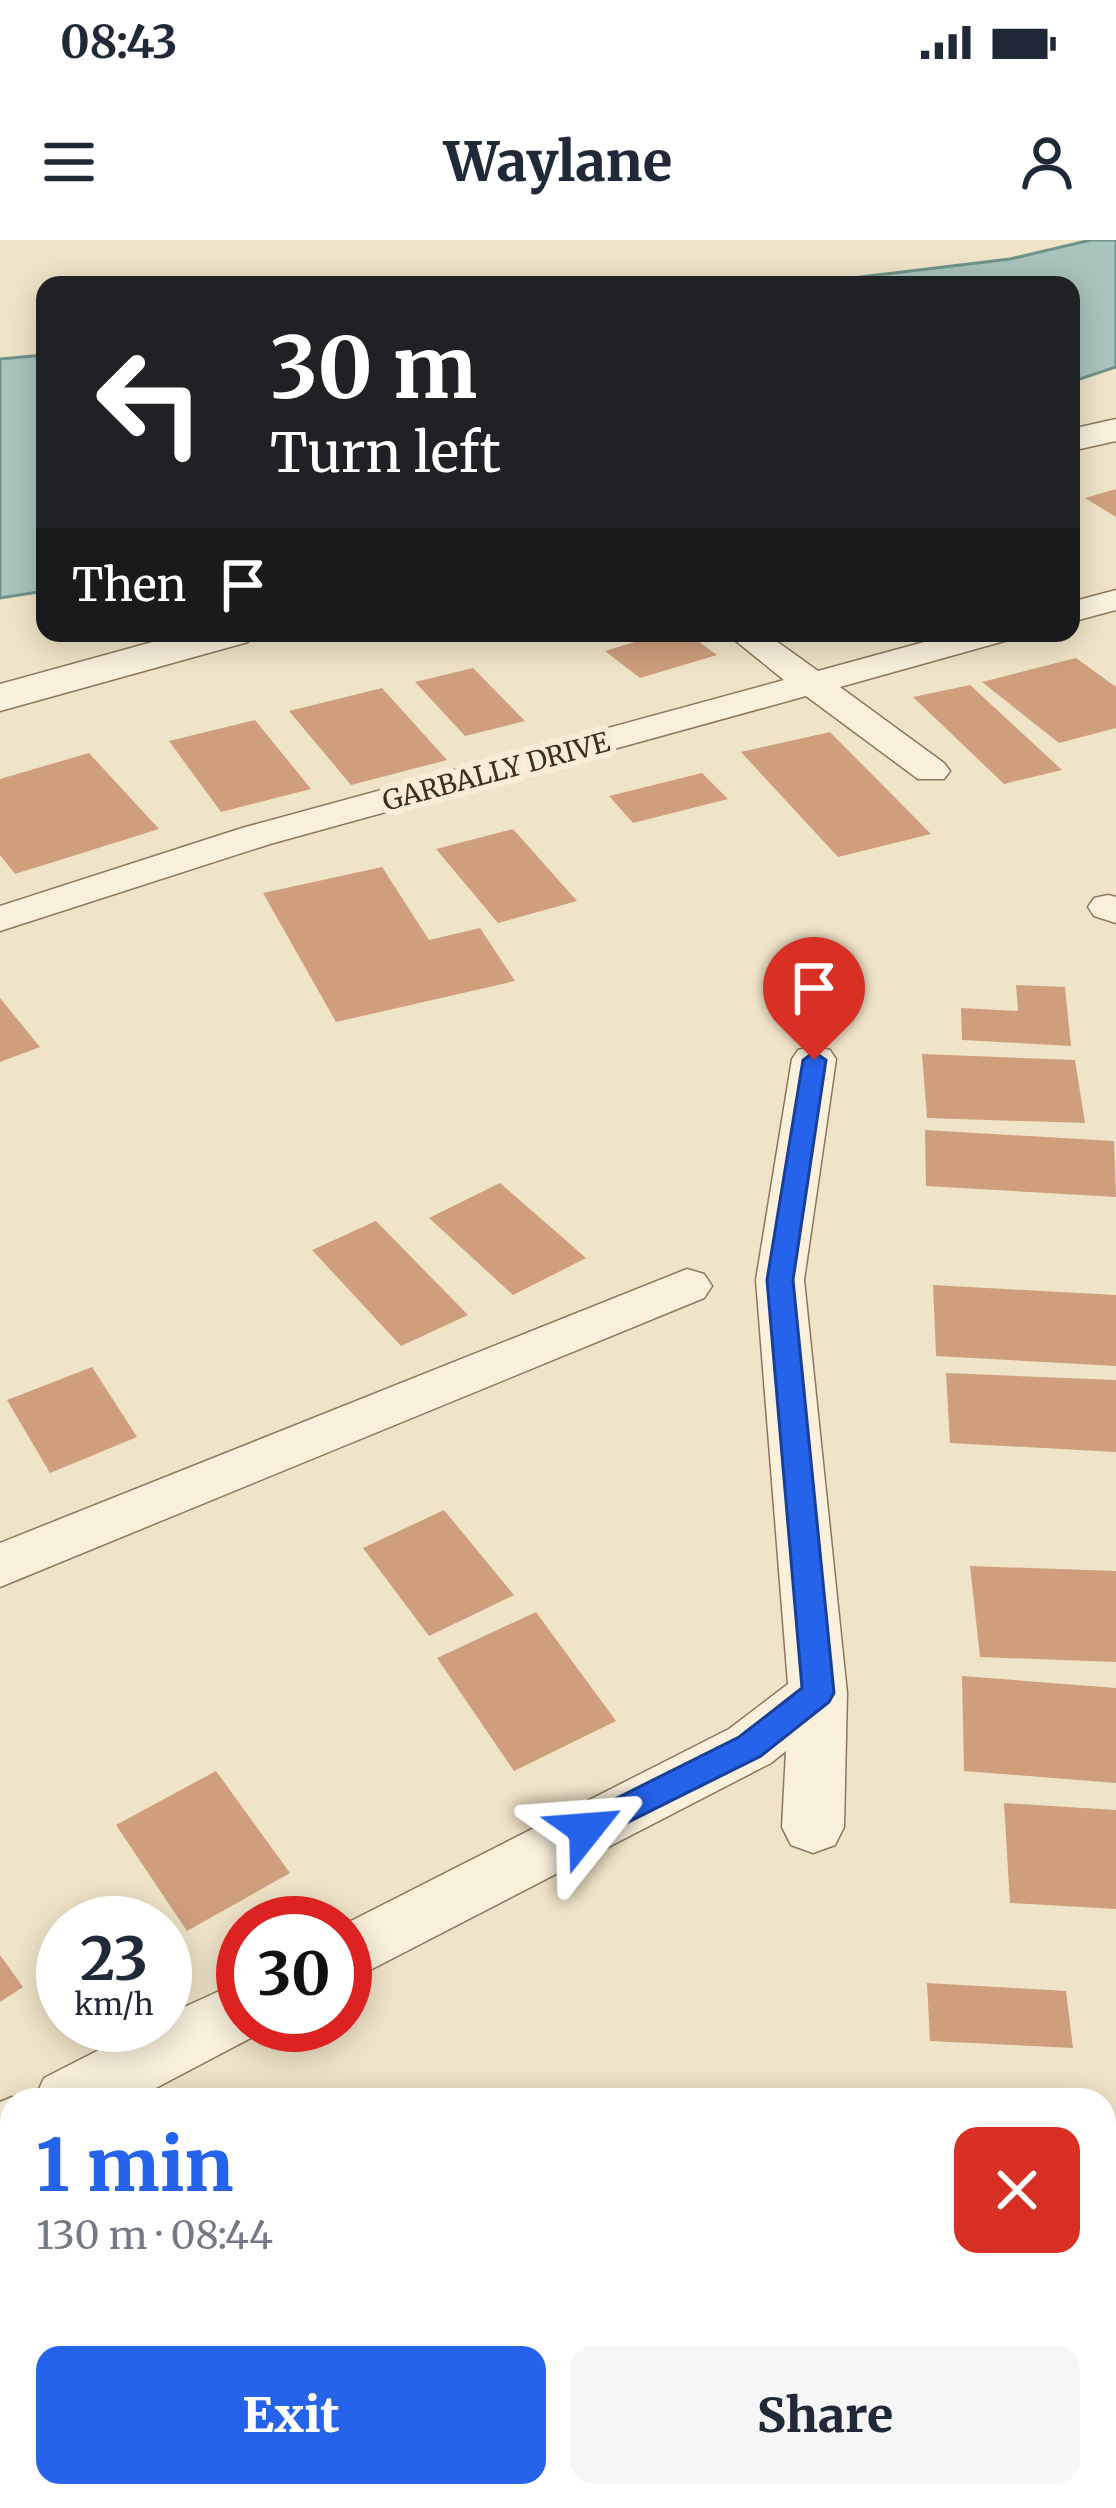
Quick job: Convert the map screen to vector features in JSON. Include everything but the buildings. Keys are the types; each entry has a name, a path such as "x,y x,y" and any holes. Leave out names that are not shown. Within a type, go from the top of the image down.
{"street":[{"path":"1080,438 1116,430"},
{"path":"1080,610 1116,600"},
{"path":"0,698 201,642"},
{"path":"756,642 931,771"},
{"name":"GARBALLY DRIVE","path":"0,919 256,836 964,642"},
{"path":"813,1827 818,1693 780,1280 814,1060"},
{"path":"0,1566 687,1286"},
{"path":"372,1941 750,1746 818,1693"},
{"path":"91,2088 216,2022"}],"water":[{"path":"1091,240 1116,240 1116,367 1080,379 1080,276 869,276 1010,259"},
{"path":"36,356 36,592 0,598 0,359"}],"route":[{"path":"586,1829 750,1746 818,1693 780,1280 814,1060"}]}
